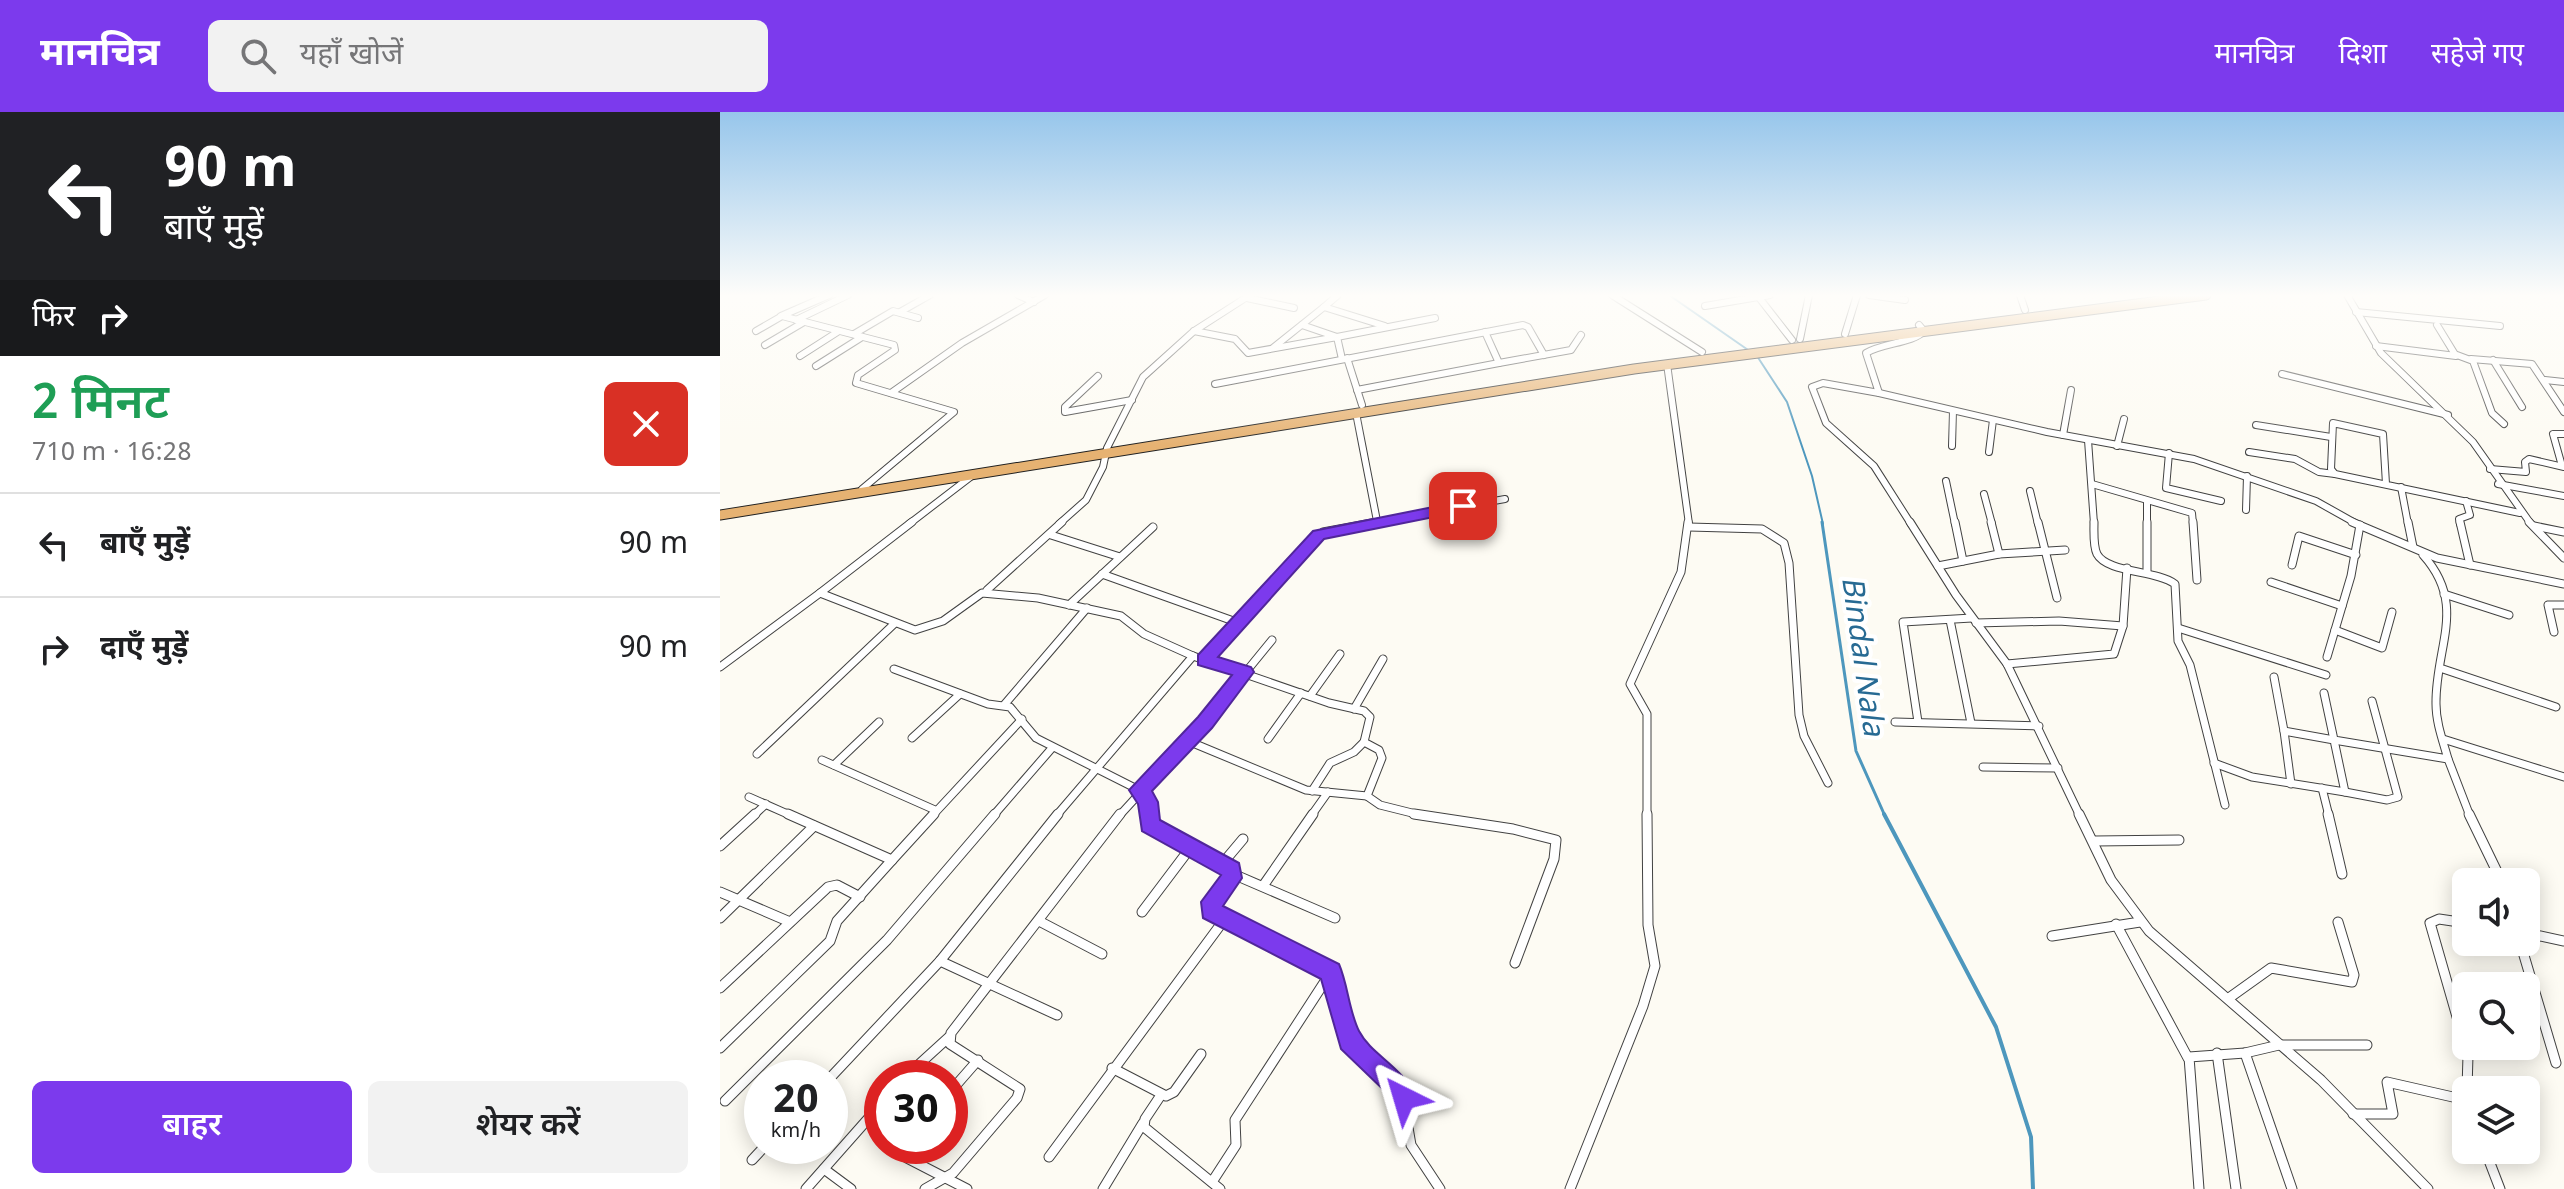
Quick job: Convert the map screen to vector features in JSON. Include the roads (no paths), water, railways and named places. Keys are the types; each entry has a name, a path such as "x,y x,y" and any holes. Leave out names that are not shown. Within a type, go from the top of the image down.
{"highway":[{"path":"1769,347 1775,345"},
{"path":"1534,381 1783,345"},
{"path":"720,513 1702,352 1717,354"},
{"path":"720,513 973,475 1014,466"}],"street":[{"path":"800,356 817,345"},
{"path":"816,366 848,345"},
{"path":"862,489 954,413 855,381 858,375 896,347 891,345"},
{"path":"891,393 959,345"},
{"path":"820,593 915,630 930,626 1006,577 1093,490 1106,452 1143,377 1178,345"},
{"path":"1242,345 1244,352 1292,345"},
{"path":"1272,349 1277,345"},
{"path":"1340,345 1357,390 1377,521"},
{"path":"1215,384 1414,345"},
{"path":"1491,345 1499,363"},
{"path":"1538,345 1544,355"},
{"path":"1357,390 1571,350 1574,345"},
{"path":"1691,345 1702,352"},
{"path":"1879,345 1866,353 1879,393"},
{"path":"2451,345 2457,355"},
{"path":"2376,346 2532,364 2561,401 2564,412"},
{"path":"2376,346 2450,416 2520,513 2564,558"},
{"path":"2471,359 2484,385 2481,388 2485,401 2504,424"},
{"path":"2493,360 2522,407"},
{"path":"1570,1189 1643,1006 1655,966 1648,925 1647,714 1630,679 1681,572 1689,527 1667,364"},
{"path":"2282,374 2450,416"},
{"path":"1098,376 1065,407 1065,412 1132,400"},
{"path":"2545,380 2564,382"},
{"path":"2428,1189 2321,1080 2140,922 2111,880 2095,841 2007,664 1974,621 1874,466 1826,423 1812,387 1823,383 1879,393 2063,435 2169,453 2316,501 2360,525 2437,558 2564,584"},
{"path":"2063,435 2071,390"},
{"path":"1952,446 1953,411"},
{"path":"2117,446 2124,419"},
{"path":"1989,452 1993,420"},
{"path":"2335,474 2331,469 2331,437 2336,422 2383,434 2386,484"},
{"path":"2256,425 2331,437"},
{"path":"2563,467 2553,436 2556,432 2564,434"},
{"path":"2088,440 2096,553 2103,561 2147,572 2175,584 2178,641 2190,665 2225,805"},
{"path":"2249,452 2295,459 2319,472 2520,513"},
{"path":"2169,453 2166,488 2221,501"},
{"path":"2490,469 2526,472 2525,462 2529,459 2563,467"},
{"path":"720,667 973,475"},
{"path":"2246,510 2247,476"},
{"path":"1946,481 1963,561"},
{"path":"2092,484 2194,515 2197,580"},
{"path":"2498,484 2564,496"},
{"path":"2401,487 2412,546 2431,564 2444,594 2447,633 2436,703 2448,759 2476,833 2497,868"},
{"path":"2030,491 2057,598"},
{"path":"1984,494 1999,554"},
{"path":"1204,660 1318,535 1377,521 1505,499"},
{"path":"2466,501 2470,515 2459,519 2470,565"},
{"path":"2147,502 2147,572"},
{"path":"2327,657 2356,555 2360,525"},
{"path":"2532,526 2564,532"},
{"path":"1069,605 1153,527"},
{"path":"1689,527 1762,529 1784,543 1789,563 1799,715 1804,736 1828,783"},
{"path":"1051,535 1120,557"},
{"path":"2292,565 2299,536 2356,555"},
{"path":"1938,566 1999,554 2065,550"},
{"path":"2007,664 2111,655 2117,650 2123,626 2127,568"},
{"path":"1102,574 1239,623"},
{"path":"2271,582 2342,606"},
{"path":"982,593 1038,598 1128,618 1144,634 1193,656 1369,715 1364,742 1354,752 1330,763 1312,791"},
{"path":"2444,594 2509,615"},
{"path":"2554,632 2548,603 2564,605"},
{"path":"1004,705 1087,608"},
{"path":"2335,630 2382,648 2392,612"},
{"path":"1918,722 1902,623 1910,619 2059,621 2123,626"},
{"path":"1950,620 1971,723"},
{"path":"757,754 894,624"},
{"path":"2178,628 2228,640 2255,653 2326,675"},
{"path":"921,1060 949,1037 1139,790 1188,741 1272,640"},
{"path":"1268,739 1340,654"},
{"path":"847,1060 940,961 1095,768 1193,656"},
{"path":"1354,709 1383,659"},
{"path":"894,669 960,694 1004,705 1022,719 1036,738 1139,790 1148,802 1147,822 1222,864 1233,874 1335,918"},
{"path":"2443,669 2556,707"},
{"path":"2274,677 2291,784"},
{"path":"2324,693 2345,792"},
{"path":"912,738 960,694"},
{"path":"2214,763 2242,775 2387,800 2398,797 2372,701"},
{"path":"720,1048 830,941 837,921 935,810 1022,719"},
{"path":"834,765 879,722"},
{"path":"1895,722 2039,726"},
{"path":"2284,731 2448,759"},
{"path":"2443,739 2564,777"},
{"path":"1188,741 1312,791 1367,796 1398,810 1556,840 1554,859 1515,963"},
{"path":"1364,742 1379,750 1382,758 1367,796"},
{"path":"725,1101 887,940 1052,748"},
{"path":"822,760 935,810"},
{"path":"1983,767 2058,768"},
{"path":"2322,788 2342,874"},
{"path":"1263,886 1328,792"},
{"path":"749,797 892,860"},
{"path":"720,846 766,804"},
{"path":"720,918 814,826"},
{"path":"1222,864 1243,839"},
{"path":"2095,841 2179,840"},
{"path":"1142,912 1191,847"},
{"path":"1233,874 1210,907 1224,920 1331,972 1350,1040 1402,1093 1411,1145 1440,1189"},
{"path":"720,988 830,885 860,897"},
{"path":"720,892 790,922"},
{"path":"2452,921 2439,919 2430,923 2468,1055 2467,1076"},
{"path":"1049,1157 1224,920"},
{"path":"1039,921 1102,954"},
{"path":"2052,936 2140,922"},
{"path":"2229,998 2262,971 2271,968 2352,982 2354,975 2338,922"},
{"path":"2116,924 2188,1058 2199,1189"},
{"path":"2540,936 2564,941"},
{"path":"2524,956 2556,1063"},
{"path":"940,961 1057,1015"},
{"path":"1143,1123 1146,1130 1216,1185 1236,1145 1235,1120 1331,972"},
{"path":"925,1189 948,1177 1019,1093 1016,1084 950,1044 949,1037"},
{"path":"2188,1058 2217,1053 2245,1053 2279,1045 2367,1045"},
{"path":"2217,1053 2236,1189"},
{"path":"2245,1053 2292,1189"},
{"path":"1112,1068 1161,1095 1174,1092 1201,1054"},
{"path":"968,1071 978,1060"},
{"path":"2353,1114 2393,1114 2387,1082 2452,1097"},
{"path":"1103,1189 1161,1095"},
{"path":"806,1189 864,1123"},
{"path":"920,1164 967,1189"},
{"path":"2490,1164 2500,1189"},
{"path":"824,1169 851,1189"}],"waterway":[{"name":"Bindal Nala","path":"1741,345 1751,352"},
{"name":"Bindal Nala","path":"1757,356 1787,402 1812,476 1823,524"},
{"name":"Bindal Nala","path":"1822,522 1856,751 1885,815"},
{"name":"Bindal Nala","path":"1885,815 1996,1027 2031,1137 2033,1189"}]}
